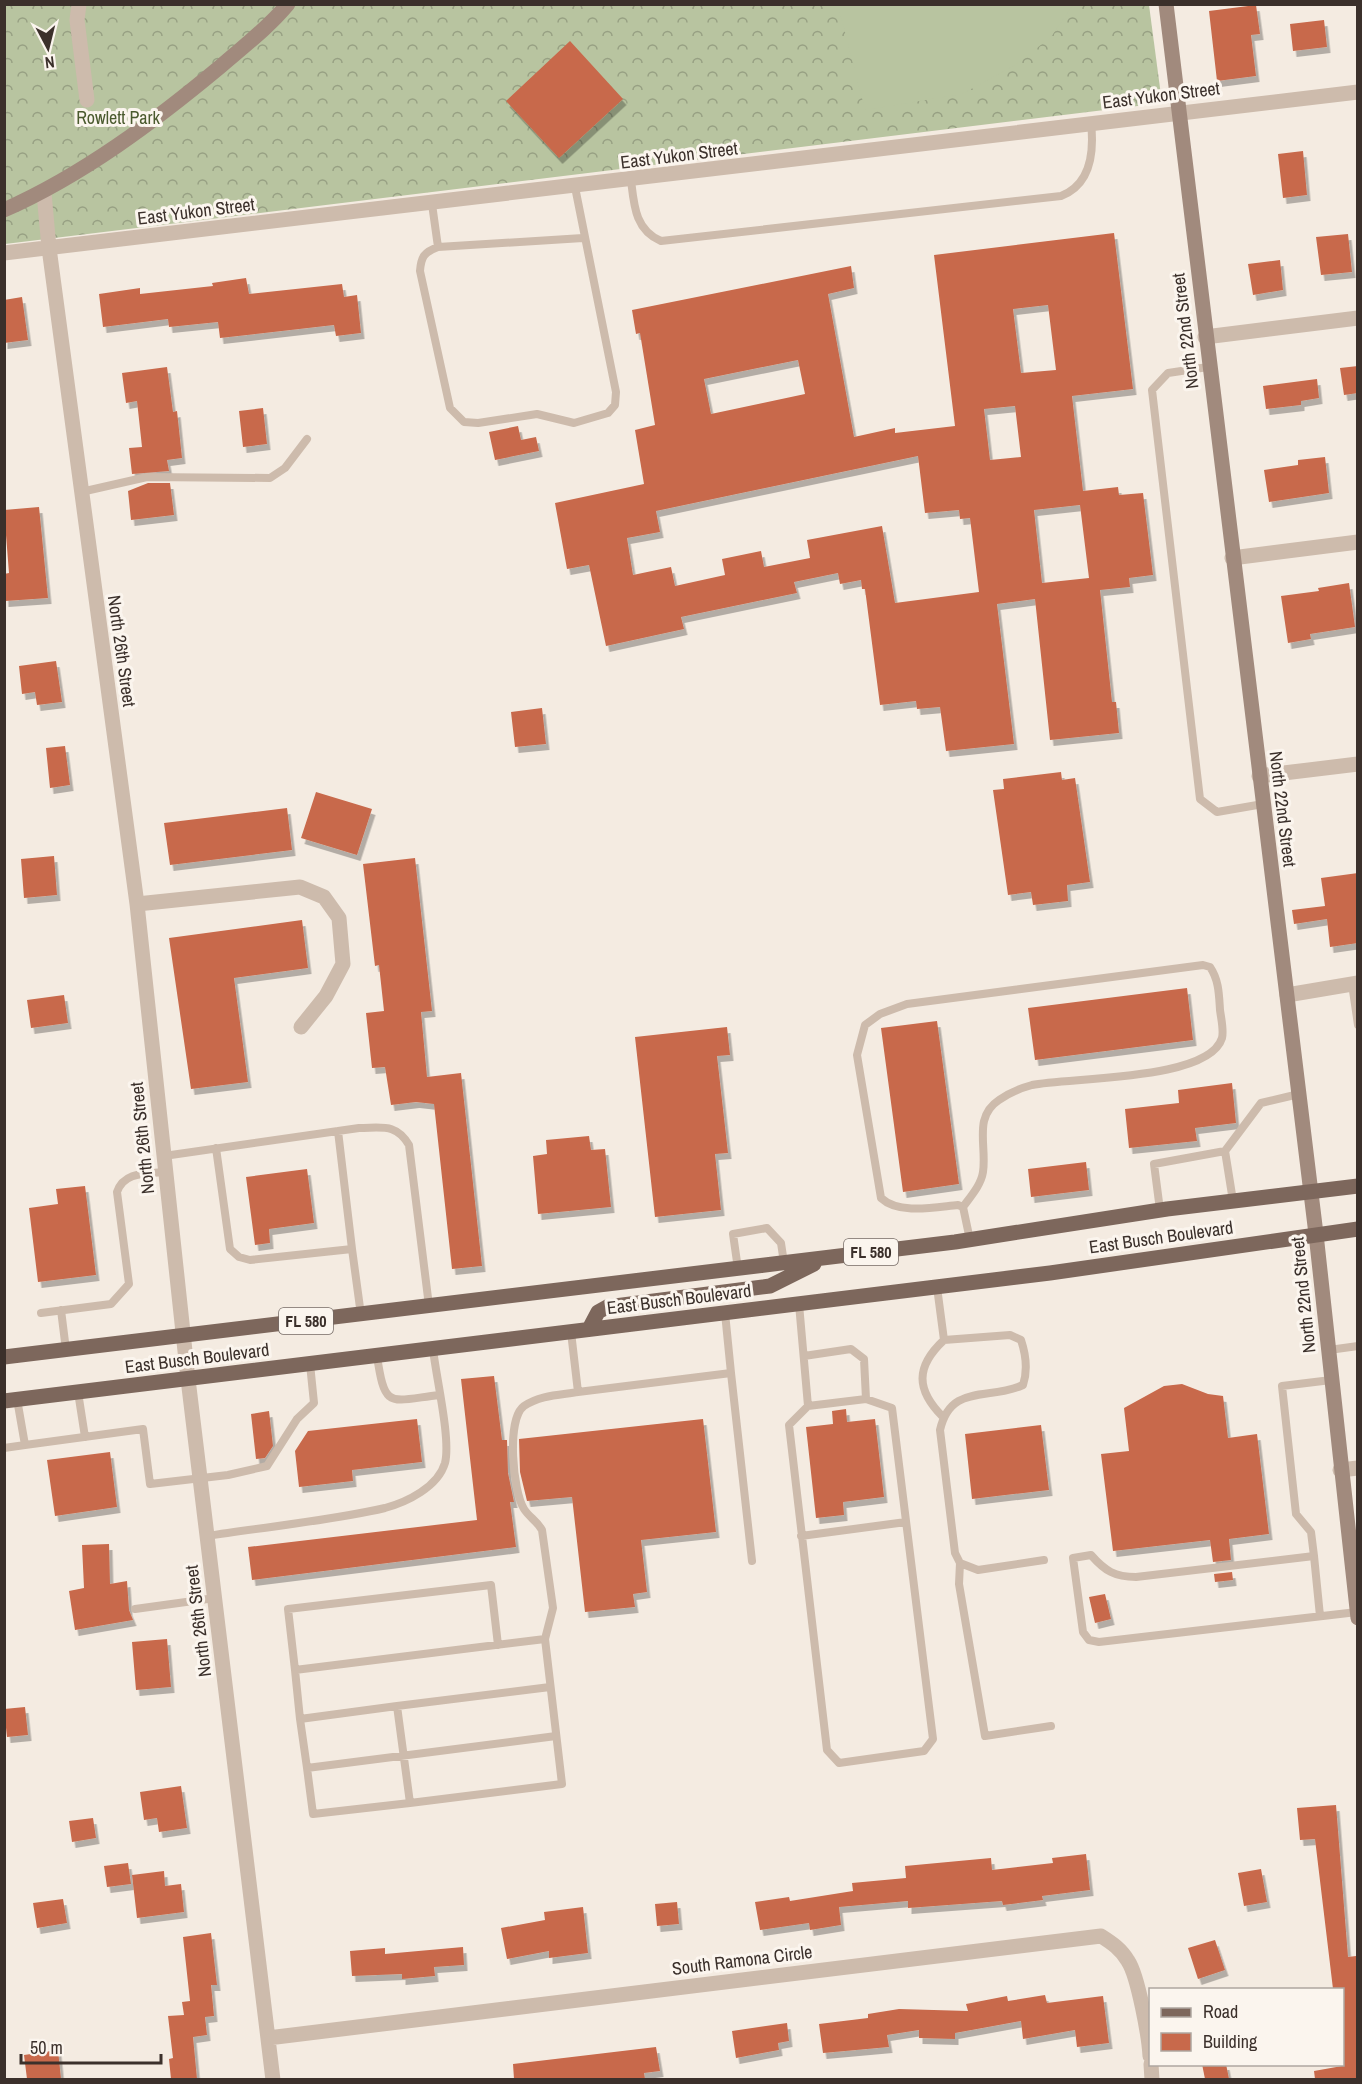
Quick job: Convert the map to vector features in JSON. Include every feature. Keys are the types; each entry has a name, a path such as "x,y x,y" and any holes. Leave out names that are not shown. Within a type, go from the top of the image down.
{"main road":[{"name":"East Busch Boulevard","path":"4,1357 970,1240 1160,1210 1358,1186"},
{"name":"East Busch Boulevard","path":"11,1400 937,1287 1358,1229"},
{"path":"589,1329 597,1312 607,1307 770,1286 825,1258"}],"street":[{"path":"80,4 78,20 87,100"},
{"path":"4,210 44,193 177,103 274,21 288,4"},
{"name":"North 22nd Street","path":"1166,4 1208,367 1311,1191 1358,1618"},
{"name":"East Yukon Street","path":"4,253 575,187 1180,111 1358,92"},
{"name":"North 26th Street","path":"44,193 49,248 137,904 183,1336 273,2079"},
{"path":"1205,337 1358,318"},
{"path":"1232,558 1358,542"},
{"path":"1259,776 1358,764"},
{"path":"137,904 300,887 324,897 339,918 343,964 326,996 302,1027"},
{"path":"1287,995 1355,984"},
{"path":"1340,1470 1358,1468"},
{"name":"South Ramona Circle","path":"268,2038 1101,1936 1119,1948 1130,1963 1149,2044"}],"lane":[{"path":"631,180 639,221 651,237 661,241 1049,197 1069,193 1088,168 1093,157 1091,123"},
{"path":"575,187 583,238 616,392 615,405 608,413 574,423 537,414 478,423 464,422 456,417 450,408 420,271 421,260 427,251 438,247 583,238"},
{"path":"432,204 438,247"},
{"path":"1208,367 1168,373 1152,390 1200,799 1217,812 1263,804"},
{"path":"81,492 147,477 270,478 285,468 307,439"},
{"path":"963,1208 958,1205 898,1207 881,1198 857,1055 865,1025 880,1014 907,1004 1203,964 1210,967 1218,984 1222,1036 1217,1046 1203,1058 1162,1071 1032,1085 997,1101 985,1113 983,1171 979,1185 963,1208 970,1240"},
{"path":"1355,984 1358,1025"},
{"path":"1160,1210 1154,1164 1225,1151 1261,1103 1299,1094"},
{"path":"164,1156 338,1131 387,1127 402,1132 409,1145 429,1306"},
{"path":"338,1131 361,1315"},
{"path":"216,1148 230,1248 238,1257 250,1260 352,1248"},
{"path":"1225,1151 1233,1201"},
{"path":"41,1313 111,1304 122,1295 129,1284 117,1192 126,1177 165,1172"},
{"path":"738,1269 733,1234 766,1228 782,1243 784,1263"},
{"path":"937,1287 944,1340"},
{"path":"799,1304 808,1406"},
{"path":"61,1310 66,1350"},
{"path":"725,1313 752,1560"},
{"path":"572,1332 578,1392"},
{"path":"943,1418 927,1402 923,1386 922,1369 932,1351 944,1340 1010,1335 1021,1340 1025,1350 1027,1374 1023,1385 1011,1390 966,1396 952,1404 943,1418 940,1430 955,1552 960,1563 959,1584 985,1736 1051,1726"},
{"path":"1329,1350 1358,1346"},
{"path":"207,1536 386,1508 416,1495 436,1482 445,1463 446,1441 433,1349"},
{"path":"804,1356 851,1349 864,1359 866,1399"},
{"path":"377,1356 381,1387 386,1396 397,1400 439,1395"},
{"path":"4,1448 143,1429 150,1484 267,1466 297,1419 314,1403 310,1364"},
{"path":"498,1645 491,1586 288,1609 313,1814 562,1784 545,1639 553,1608 542,1530 536,1520 524,1511 518,1496 512,1441 515,1423 522,1407 543,1397 731,1373"},
{"path":"1320,1616 1311,1532 1296,1514 1282,1386 1331,1380"},
{"path":"78,1392 85,1437"},
{"path":"866,1399 892,1408 933,1739 924,1751 839,1763 827,1750 789,1425 808,1406 866,1399"},
{"path":"11,1400 25,1445"},
{"path":"801,1536 906,1522"},
{"path":"1314,1556 1136,1577 1118,1577 1104,1569 1091,1556 1073,1558 1083,1632 1089,1640 1099,1642 1357,1612"},
{"path":"960,1563 978,1570 1044,1560"},
{"path":"135,1609 215,1598"},
{"path":"295,1670 545,1639"},
{"path":"300,1719 550,1687"},
{"path":"397,1706 410,1803"},
{"path":"307,1768 556,1736"}],"green space":[{"path":"838,4 1073,5 1051,37 1015,65 962,94 865,110"},
{"name":"Rowlett Park","path":"4,5 1149,5 1162,103 5,244"}],"building":[{"path":"1256,5 1260,34 1251,35 1256,76 1217,81 1209,11"},
{"path":"1324,20 1327,47 1293,51 1290,24"},
{"path":"570,41 623,99 559,158 506,101"},
{"path":"1303,151 1307,195 1283,198 1278,154"},
{"path":"1114,233 1133,389 1072,396 1083,491 1118,487 1119,495 1143,493 1153,575 1129,578 1130,587 1100,590 1112,702 1116,702 1119,733 1050,740 1035,599 997,604 1014,744 946,751 940,707 917,709 916,701 880,705 865,589 862,589 861,580 840,584 838,573 794,582 797,593 681,617 684,629 606,646 589,565 567,569 555,503 644,484 635,430 655,425 640,333 636,334 632,310 851,266 854,288 828,294 854,437 895,428 895,433 955,426 934,255","holes":["1048,305 1056,370 1021,373 1013,309","798,360 805,394 711,414 704,379","1015,406 1021,457 990,460 984,409","918,456 925,513 959,510 960,519 970,518 979,592 895,603 882,526 807,540 810,558 764,567 761,551 722,559 725,575 675,586 671,567 633,575 627,538 660,532 656,511","1080,505 1089,578 1042,583 1034,510"]},
{"path":"1348,234 1352,272 1321,275 1316,237"},
{"path":"1280,260 1283,290 1253,295 1248,264"},
{"path":"246,278 249,294 342,284 344,297 357,295 361,333 336,336 334,325 220,338 218,322 169,327 168,319 103,327 99,294 140,288 140,294 213,286 212,283"},
{"path":"22,297 28,340 4,343 4,300"},
{"path":"1358,366 1358,393 1344,395 1340,368"},
{"path":"167,367 173,412 177,411 182,458 167,460 169,471 132,474 129,448 142,447 137,401 126,403 122,373"},
{"path":"1317,379 1319,398 1301,401 1301,405 1266,409 1263,386"},
{"path":"263,408 267,444 243,447 239,411"},
{"path":"518,426 521,440 536,437 539,451 495,460 489,432"},
{"path":"1325,457 1329,493 1269,502 1264,470 1298,465 1298,460"},
{"path":"148,483 170,483 174,515 131,520 128,491"},
{"path":"39,507 48,598 5,601 4,574 9,573 4,510"},
{"path":"1349,583 1355,627 1310,634 1311,639 1288,643 1281,596 1319,591 1318,588"},
{"path":"56,661 62,702 37,705 35,692 22,694 19,666"},
{"path":"542,708 546,744 515,747 511,712"},
{"path":"65,746 70,785 50,788 46,748"},
{"path":"1061,772 1062,780 1075,778 1090,882 1067,885 1068,901 1033,905 1031,892 1008,895 993,790 1004,789 1003,779"},
{"path":"316,792 372,809 357,855 301,838"},
{"path":"287,808 292,850 170,865 164,823"},
{"path":"54,856 57,895 24,898 21,859"},
{"path":"415,858 432,1011 421,1012 427,1077 461,1073 482,1266 452,1269 434,1104 416,1102 391,1105 385,1067 372,1068 366,1013 384,1011 379,965 375,966 363,864"},
{"path":"1358,873 1358,943 1330,947 1327,919 1294,924 1292,910 1325,906 1321,878"},
{"path":"302,920 308,968 234,978 248,1082 191,1089 169,938"},
{"path":"1187,988 1193,1040 1035,1060 1028,1008"},
{"path":"64,995 68,1023 31,1028 27,1000"},
{"path":"937,1021 959,1184 903,1192 881,1028"},
{"path":"727,1027 730,1055 717,1056 728,1153 715,1154 721,1210 655,1217 635,1037"},
{"path":"1232,1083 1236,1123 1195,1128 1197,1141 1129,1148 1125,1109 1179,1103 1178,1090"},
{"path":"589,1136 591,1150 605,1149 611,1207 538,1214 533,1156 547,1154 546,1140"},
{"path":"1086,1162 1089,1190 1031,1197 1028,1169"},
{"path":"307,1169 314,1223 269,1229 270,1243 255,1245 246,1177"},
{"path":"85,1186 96,1275 38,1282 29,1208 58,1204 56,1189"},
{"path":"494,1376 502,1440 507,1440 508,1473 514,1502 510,1502 516,1547 252,1580 248,1547 477,1520 461,1379"},
{"path":"1182,1384 1208,1394 1223,1396 1228,1438 1257,1434 1269,1534 1229,1539 1231,1560 1213,1562 1210,1540 1113,1551 1101,1454 1129,1451 1124,1408 1164,1386"},
{"path":"846,1409 847,1422 875,1419 884,1497 843,1502 844,1515 816,1518 806,1427 833,1424 832,1411"},
{"path":"269,1411 273,1446 265,1458 256,1459 251,1414"},
{"path":"417,1419 422,1462 352,1470 353,1481 299,1487 295,1451 308,1431"},
{"path":"703,1419 716,1532 641,1540 647,1592 633,1594 635,1607 585,1612 572,1497 527,1501 520,1472 519,1439"},
{"path":"1041,1425 1049,1490 972,1499 965,1434"},
{"path":"110,1452 117,1507 55,1516 47,1460"},
{"path":"109,1544 110,1584 127,1581 129,1610 133,1620 75,1630 69,1591 84,1588 82,1545"},
{"path":"1232,1572 1233,1580 1215,1582 1214,1574"},
{"path":"1105,1594 1111,1619 1095,1623 1089,1597"},
{"path":"167,1639 171,1687 136,1690 132,1642"},
{"path":"25,1707 28,1735 7,1737 4,1709"},
{"path":"181,1786 187,1828 159,1832 157,1818 144,1820 140,1792"},
{"path":"1336,1805 1348,1957 1356,1956 1358,1968 1358,2079 1315,2079 1314,2071 1344,2066 1344,1988 1333,1988 1315,1839 1300,1840 1297,1808"},
{"path":"93,1818 96,1838 72,1842 69,1821"},
{"path":"1086,1854 1090,1890 1042,1896 1043,1900 1003,1905 1002,1901 908,1908 908,1901 839,1907 841,1925 810,1930 809,1923 760,1930 755,1902 789,1897 790,1901 853,1891 852,1883 906,1878 905,1866 991,1858 992,1870 1053,1863 1052,1858"},
{"path":"128,1863 131,1884 107,1887 104,1866"},
{"path":"1261,1869 1267,1902 1244,1906 1238,1873"},
{"path":"164,1871 165,1886 181,1884 184,1912 137,1918 132,1875"},
{"path":"63,1899 67,1923 37,1928 33,1903"},
{"path":"677,1902 679,1924 657,1926 655,1904"},
{"path":"583,1907 588,1953 549,1958 549,1951 507,1959 501,1928 545,1920 544,1912"},
{"path":"211,1933 217,1985 211,1985 214,2016 205,2017 207,2035 193,2037 197,2079 171,2079 169,2059 173,2058 168,2016 184,2015 182,2002 190,2001 183,1937"},
{"path":"1215,1940 1225,1970 1198,1979 1188,1948"},
{"path":"463,1947 464,1965 434,1967 435,1976 402,1979 402,1974 352,1976 350,1951 385,1948 385,1954"},
{"path":"1045,1995 1047,2003 1103,1996 1109,2043 1077,2047 1075,2030 1023,2039 1021,2021 955,2033 955,2039 919,2038 919,2030 887,2035 889,2047 823,2053 819,2024 868,2018 868,2014 899,2009 968,2011 966,2004 1007,1996 1008,2001"},
{"path":"787,2023 789,2041 778,2043 779,2050 736,2058 732,2031"},
{"path":"656,2047 660,2071 644,2073 645,2079 514,2079 513,2064"},
{"path":"58,2050 61,2079 27,2079 24,2055"},
{"path":"1202,2066 1226,2066 1229,2079 1205,2079"}]}
